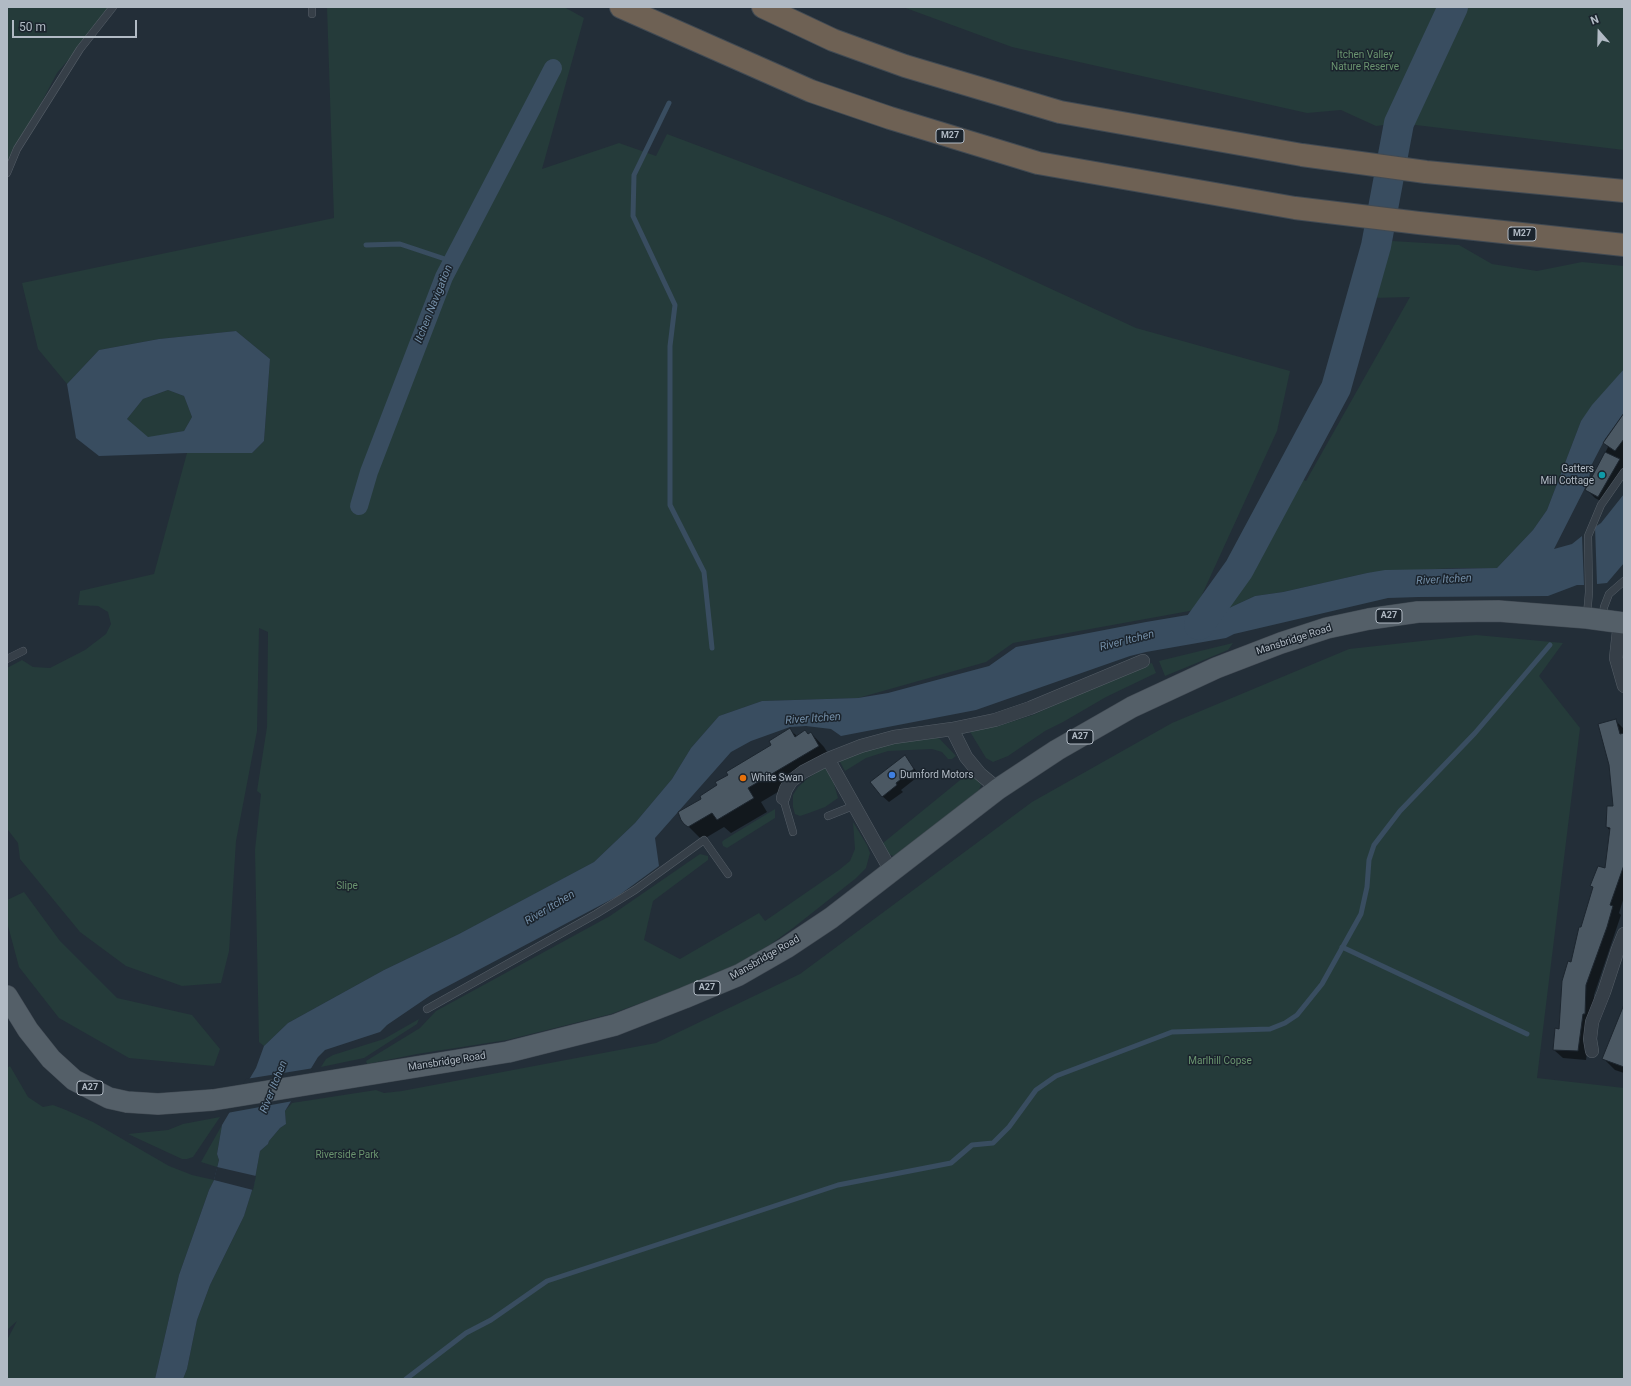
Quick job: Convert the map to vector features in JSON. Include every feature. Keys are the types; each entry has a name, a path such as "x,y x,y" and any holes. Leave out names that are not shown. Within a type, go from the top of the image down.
{"highway":[{"name":"M27","path":"621,7 811,91 890,118 1038,163 1295,208 1624,245"},
{"path":"763,7 833,40 905,66 1060,112 1302,155 1426,172 1624,191"}],"main road":[{"name":"Mansbridge Road","path":"7,996 28,1030 51,1059 74,1080 109,1098 127,1102 158,1104 213,1100 508,1052 615,1024 739,975 786,948 831,918 998,789 1057,750 1132,707 1216,668 1281,643 1326,628 1369,619 1418,612 1498,612 1608,620"}],"street":[{"path":"1608,620 1624,686"},
{"path":"783,798 791,781 803,772 828,759 861,746 894,737 952,729 995,720 1030,708 1143,662"},
{"path":"952,729 966,756 980,774 998,789"},
{"path":"828,759 853,806 891,871"},
{"path":"1592,1051 1590,1039 1592,1022 1618,966 1624,934"}],"lane":[{"path":"7,173 17,149 80,49 114,7"},
{"path":"1608,620 1589,592 1588,536 1601,505 1624,472"},
{"path":"1608,620 1604,607 1609,594 1624,581"},
{"path":"7,658 23,650"},
{"path":"783,798 793,832"},
{"path":"828,816 853,806"},
{"path":"427,1009 596,914 635,890 704,840 728,874"}],"green space":[{"path":"7,7 113,7 57,73 7,167"},
{"name":"Slipe","path":"327,7 564,7 584,18 542,169 619,143 656,156 667,134 890,218 984,258 1136,328 1290,371 1277,431 1195,610 1013,643 986,662 858,698 762,701 719,716 691,748 672,779 635,823 594,862 459,934 384,970 288,1023 264,1046 259,1042 255,850 261,794 257,791 267,727 268,632 259,628 257,731 236,841 229,951 221,983 182,986 126,966 80,932 20,859 18,843 8,830 7,831 7,668 22,660 33,667 50,668 85,650 106,634 111,624 108,612 98,606 78,605 80,591 154,574 187,453 252,453 264,441 270,359 236,331 159,339 99,350 67,384 38,349 22,283 334,218"},
{"name":"Itchen Valley Nature Reserve","path":"903,7 1624,7 1624,150 1399,123 1376,126 1341,110 1307,113 1012,47"},
{"path":"1392,241 1459,245 1492,264 1537,271 1582,262 1624,266 1624,369 1581,421 1547,510 1533,530 1497,568 1453,568 1367,573 1283,592 1255,596 1229,608 1226,606 1238,591 1295,477 1306,481 1410,297 1372,298"},
{"path":"168,390 184,396 192,417 184,431 148,438 127,419 143,399"},
{"name":"Marlhill Copse","path":"1476,635 1563,643 1539,676 1580,728 1537,1078 1624,1088 1624,1379 183,1379 187,1369 197,1320 210,1285 244,1216 254,1184 260,1151 268,1144 280,1128 286,1124 285,1111 292,1103 376,1090 384,1093 402,1091 656,1043 800,974 1032,802 1172,723 1349,649"},
{"path":"1233,643 1228,650 1165,676 1159,661"},
{"path":"1152,663 1156,673 1106,697 1045,731 1008,756 993,762 986,758 969,730 995,727 1033,715 1144,665"},
{"path":"936,735 956,756 952,759 948,759 942,752 932,749 888,751 866,758 845,771 839,760 862,750"},
{"path":"825,767 834,784 838,798 825,807 809,813 800,816 795,814 793,807 793,795 798,787"},
{"path":"970,772 981,785 979,790 897,856 889,854 883,843"},
{"path":"775,809 775,818 727,848 723,846 722,842 724,840"},
{"path":"853,822 867,845 870,853 866,868 855,879 793,928 771,944 722,973 611,1014 507,1040 417,1054 367,1064 366,1061 420,1028 436,1011 610,916 700,854 708,856 708,860 653,901 644,940 680,959 759,913 765,921 850,861 855,849"},
{"path":"24,892 60,941 117,998 192,1015 220,1049 214,1066 129,1058 59,1018 19,967 7,922 7,900"},
{"path":"419,1019 417,1024 364,1058 321,1067 326,1059 333,1055 384,1039"},
{"path":"10,1066 28,1097 43,1107 53,1105 66,1110 93,1122 169,1166 192,1175 214,1180 209,1190 179,1275 155,1379 7,1379 7,1340 17,1321 7,1330 7,1068"},
{"path":"220,1117 193,1157 187,1159 182,1159 128,1134 168,1130 183,1124"},
{"path":"222,1125 217,1154 219,1160 217,1167 201,1162"}],"water":[{"path":"236,331 270,359 264,441 252,453 187,453 99,456 76,438 67,384 99,350 159,339","holes":["168,390 184,396 192,417 184,431 148,437 127,419 143,399"]},
{"name":"River Itchen","path":"1624,369 1624,413 1605,439 1592,464 1588,482 1554,549 1572,544 1582,536 1584,585 1577,585 1548,596 1388,598 1234,634 1226,638 1130,656 976,710 841,736 831,729 806,726 790,727 751,741 731,752 655,838 659,866 618,896 431,995 387,1025 380,1032 325,1050 318,1057 285,1111 286,1124 280,1128 268,1144 260,1151 254,1184 244,1216 210,1285 197,1320 187,1369 183,1379 155,1379 179,1275 209,1190 214,1180 219,1160 217,1154 222,1125 256,1068 264,1046 288,1023 384,970 459,934 594,862 635,823 672,779 691,748 719,716 762,701 858,698 888,693 989,666 1016,647 1229,608 1255,596 1283,592 1367,573 1385,570 1497,568 1533,530 1547,510 1581,421 1592,405"},
{"path":"1624,494 1624,563 1607,583 1597,584 1595,527 1601,523"}],"pier":[{"path":"314,1068 293,1101 227,1113 246,1079"},
{"path":"217,1167 256,1176 253,1190 214,1180"}],"building":[{"path":"1624,413 1624,439 1615,451 1603,443"},
{"name":"Gatters Mill Cottage","path":"1605,452 1620,459 1598,497 1585,490"},
{"path":"1616,719 1620,734 1624,733 1624,865 1610,905 1613,906 1607,927 1586,985 1585,1014 1583,1014 1578,1051 1553,1050 1555,1028 1559,1029 1562,981 1568,961 1571,962 1579,927 1581,927 1593,887 1590,886 1598,866 1605,868 1610,828 1606,827 1607,806 1613,806 1609,765 1598,724"},
{"name":"White Swan","path":"790,728 795,737 805,730 808,734 811,732 819,746 748,788 754,798 717,820 712,813 688,827 684,824 678,812 701,799 700,796 717,785 715,782 728,775 726,772 771,745 769,741"},
{"name":"Dumford Motors","path":"905,755 914,769 896,783 897,785 882,797 870,782"},
{"path":"1624,1007 1624,1067 1602,1059"}],"waterway":[{"path":"1199,625 1239,569 1336,388 1376,246 1399,123 1453,7"},
{"name":"Itchen Navigation","path":"359,506 369,472 444,277 553,68"},
{"path":"669,103 634,175 633,216 675,305 670,346 670,505 704,572 712,648"},
{"path":"366,245 400,244 451,261"},
{"path":"406,1379 466,1333 491,1320 547,1281 838,1185 951,1163 972,1145 993,1143 1009,1127 1036,1090 1056,1076 1172,1032 1270,1029 1285,1023 1297,1015 1322,984 1361,914 1367,887 1369,860 1374,845 1400,811 1475,733 1550,645"},
{"path":"1342,947 1527,1034"}],"place":[{"name":"Gatters Mill Cottage","path":"1602,475"},
{"name":"Dumford Motors","path":"892,775"},
{"name":"White Swan","path":"743,778"}],"park label":[{"name":"Riverside Park","path":"347,1155"}]}
